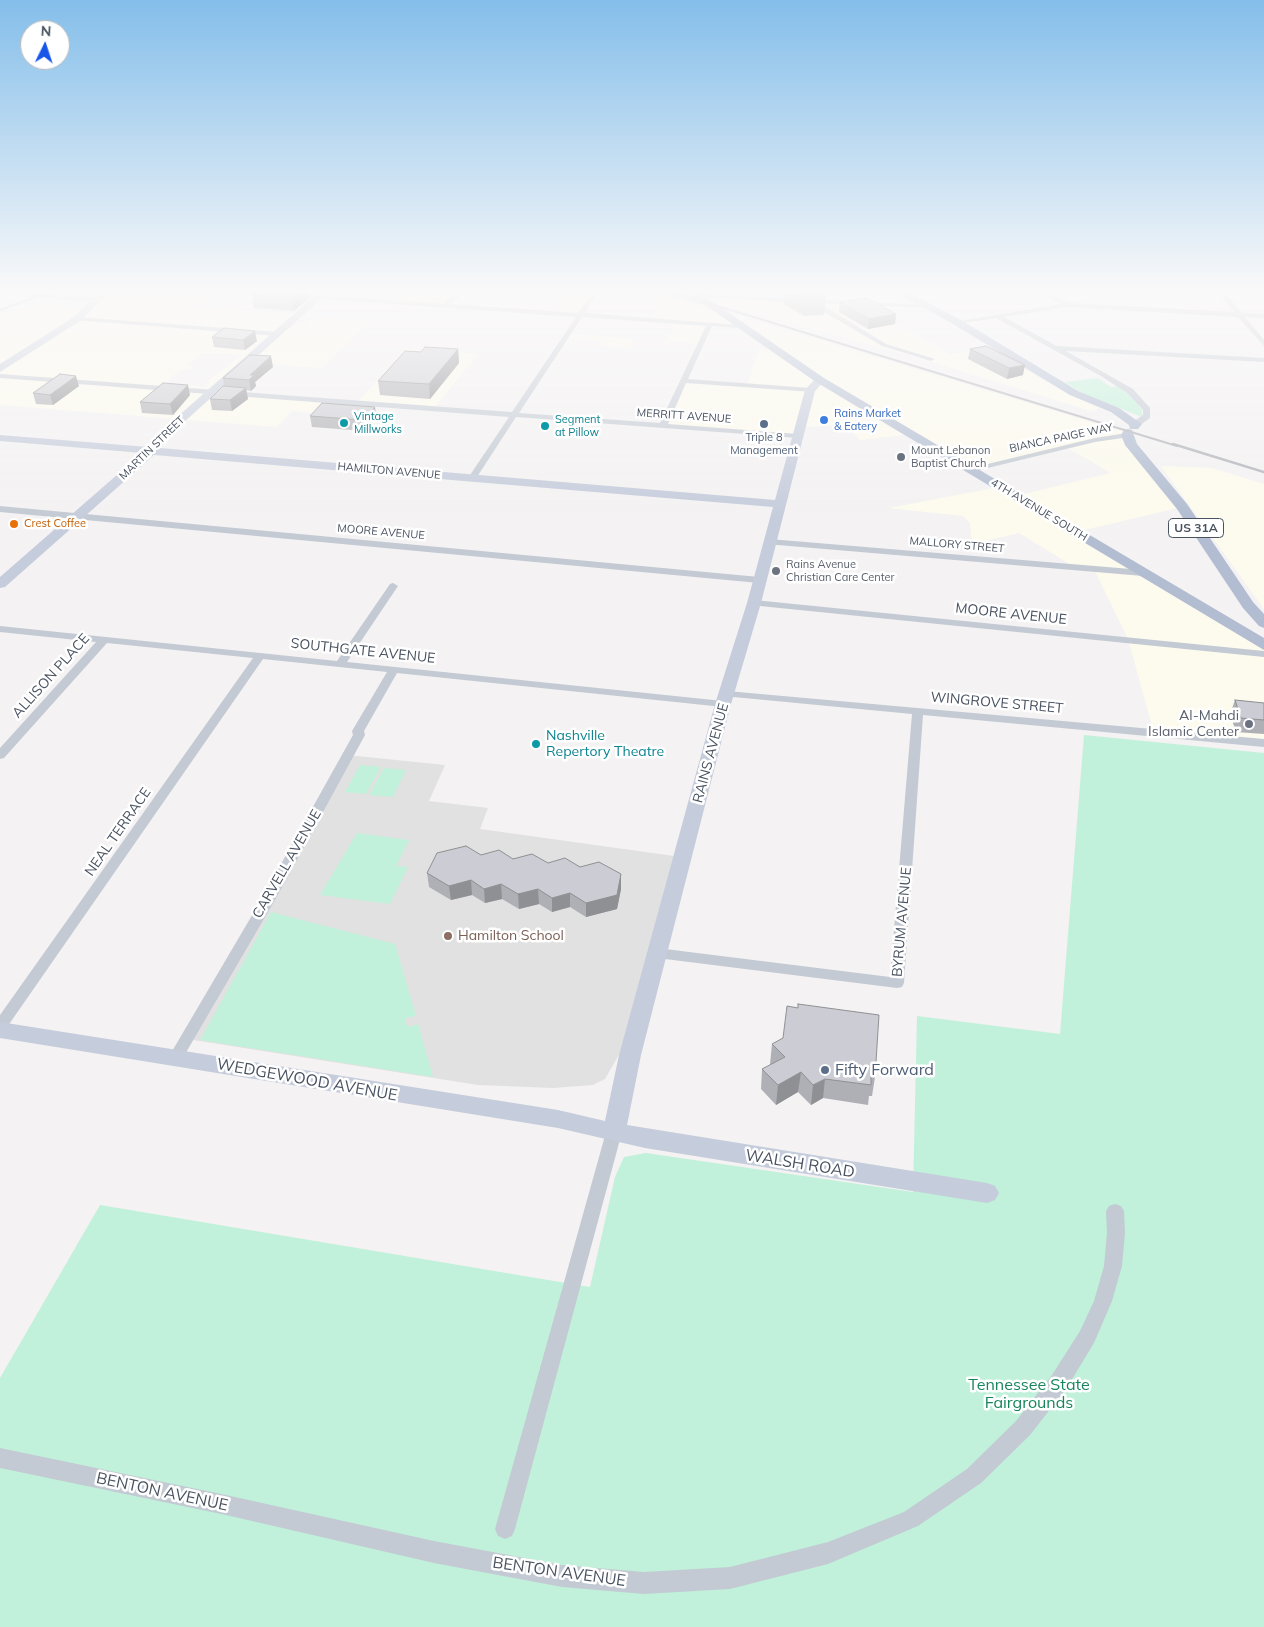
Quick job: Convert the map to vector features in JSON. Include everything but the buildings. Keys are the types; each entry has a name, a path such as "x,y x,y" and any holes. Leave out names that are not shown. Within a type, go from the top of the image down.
{"main road":[{"name":"4TH AVENUE SOUTH","path":"791,367 815,385 971,469 1264,645"},
{"name":"US 31A","path":"1033,367 1074,393 1115,410 1131,430 1131,445 1182,507 1248,605 1264,623"},
{"path":"1208,610 1237,616 1247,612 1248,605"}],"street":[{"name":"MARTIN STREET","path":"0,584 78,516 241,367"},
{"path":"472,478 545,367"},
{"path":"663,426 690,367"},
{"path":"1092,367 1112,378 1139,399 1146,410 1147,416 1131,430"},
{"name":"MERRITT AVENUE","path":"0,376 798,436"},
{"path":"683,381 815,385"},
{"name":"RAINS AVENUE","path":"614,1132 630,1055 725,699 754,603 798,436 815,385"},
{"name":"BIANCA PAIGE WAY","path":"971,469 1131,430"},
{"name":"HAMILTON AVENUE","path":"0,438 779,504"},
{"name":"MOORE AVENUE","path":"0,509 759,580"},
{"name":"MALLORY STREET","path":"769,542 1143,573"},
{"path":"340,664 393,586"},
{"name":"MOORE AVENUE","path":"754,603 1264,654"},
{"name":"SOUTHGATE AVENUE","path":"0,629 394,670 725,699"},
{"name":"ALLISON PLACE","path":"0,755 104,639"},
{"name":"NEAL TERRACE","path":"0,1026 260,656"},
{"name":"CARVELL AVENUE","path":"176,1057 268,900 359,735 358,731 394,670"},
{"name":"WINGROVE STREET","path":"725,699 918,711 1264,743"},
{"name":"BYRUM AVENUE","path":"657,953 897,983 918,711"},
{"name":"WEDGEWOOD AVENUE","path":"0,1030 176,1057 400,1096 558,1119 614,1132"},
{"path":"505,1529 614,1132"},
{"name":"WALSH ROAD","path":"614,1132 781,1161 986,1193"},
{"name":"BENTON AVENUE","path":"0,1458 226,1505 434,1552 562,1576 644,1583 730,1578 828,1553 911,1519 974,1476 1023,1428 1059,1382 1087,1337 1103,1301 1113,1266 1116,1234 1115,1211"}],"shaded area":[{"path":"0,367 194,367 190,370 182,369 165,383 205,387 211,382 208,381 226,367 242,367 221,392 352,402 344,411 324,414 292,411 277,427 0,405"},
{"path":"389,367 467,367 434,408 357,403"},
{"path":"753,367 908,367 1128,433 1182,507 1076,532 1264,645 1264,743 1154,733 1128,639 1094,569 1076,568 1019,533 972,544 970,523 963,516 889,508 999,487 1016,496 1111,473 1066,447 971,469 910,434 860,440 846,425 801,427 798,436 663,426 683,381 747,386"},
{"path":"948,367 1020,367 1069,395 1099,408 1091,411"},
{"path":"1161,466 1212,468 1264,484 1264,609"},
{"path":"347,755 445,765 429,801 488,808 480,829 674,856 620,1053 605,1079 593,1085 553,1088 478,1085 187,1039"}],"green space":[{"path":"1098,378 1111,387 1118,386 1133,399 1142,410 1142,417 1088,396 1064,382"},
{"name":"Tennessee State Fairgrounds","path":"1084,735 1264,753 1264,1627 0,1627 0,1378 100,1205 590,1287 615,1177 624,1157 646,1153 913,1192 917,1016 1060,1034"},
{"path":"360,765 381,767 366,794 345,792"},
{"path":"384,768 406,770 393,797 369,795"},
{"path":"357,833 409,840 396,866 408,867 390,904 320,895"},
{"path":"271,912 395,944 416,1016 405,1018 407,1027 418,1024 433,1077 200,1040"}],"railway":[{"path":"917,367 1177,446"},
{"path":"1173,444 1264,472"}],"place":[{"name":"Rains Market & Eatery","path":"824,420"},
{"name":"Vintage Millworks","path":"344,423"},
{"name":"Triple 8 Management","path":"764,424"},
{"name":"Segment at Pillow","path":"545,426"},
{"name":"Mount Lebanon Baptist Church","path":"901,457"},
{"name":"Crest Coffee","path":"14,524"},
{"name":"Rains Avenue Christian Care Center","path":"776,571"},
{"name":"Al-Mahdi Islamic Center","path":"1249,724"},
{"name":"Nashville Repertory Theatre","path":"536,744"},
{"name":"Hamilton School","path":"448,936"},
{"name":"Fifty Forward","path":"825,1070"}]}
